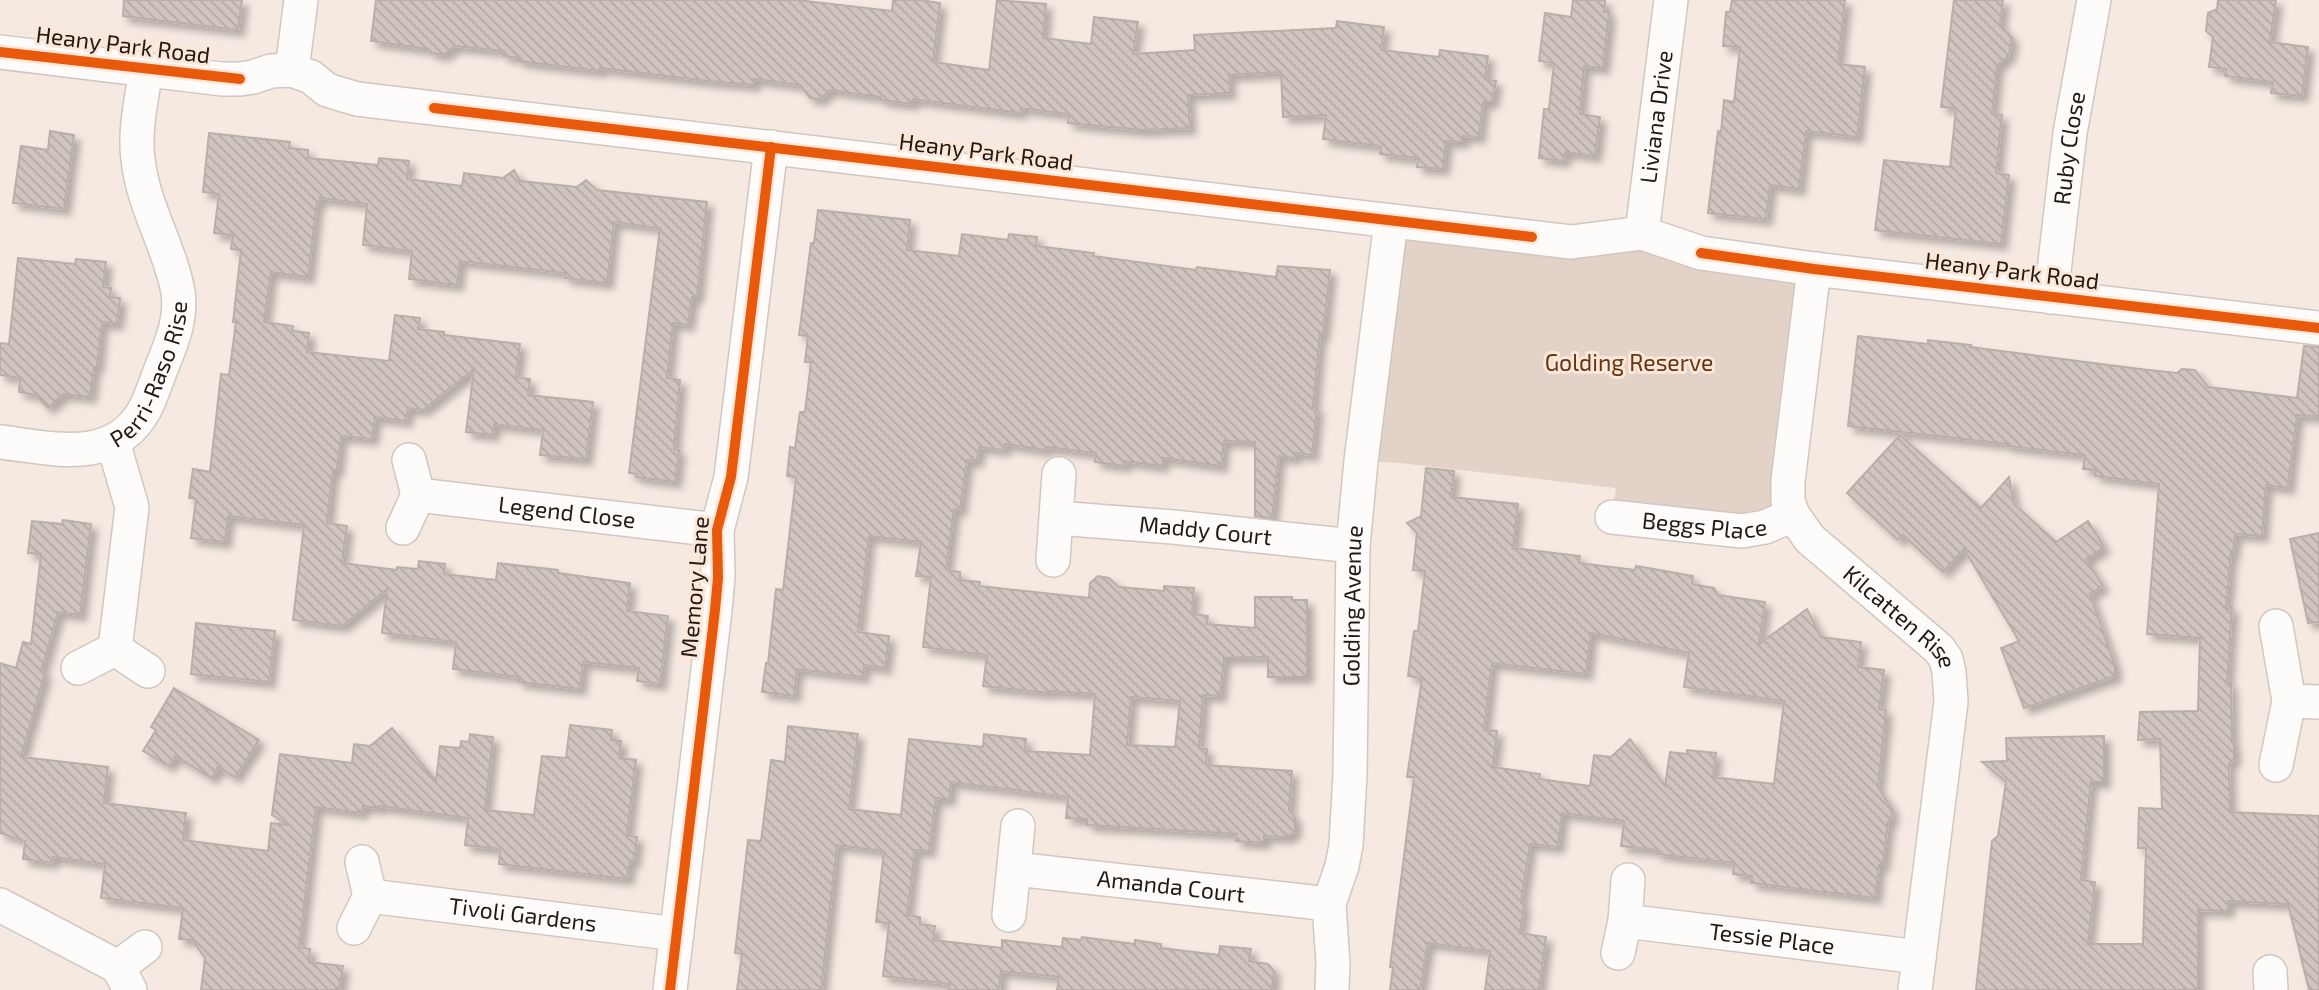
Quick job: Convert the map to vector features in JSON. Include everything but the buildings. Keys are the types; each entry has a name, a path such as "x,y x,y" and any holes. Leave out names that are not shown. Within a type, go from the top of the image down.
{"street":[{"path":"292,71 301,0"},
{"name":"Liviana Drive","path":"1642,233 1671,0"},
{"name":"Ruby Close","path":"2051,297 2070,133 2094,0"},
{"name":"Heany Park Road","path":"0,52 240,79 253,78 271,71 292,71 311,78 327,90 357,99 1571,242 1642,233 1701,253 1815,270 2319,328"},
{"name":"Perri-Raso Rise","path":"0,442 84,450 113,442 126,433 145,409 172,342 179,309 174,278 147,204 137,158 146,69"},
{"name":"Memory Lane","path":"670,990 715,610 718,578 717,530 731,477 771,147"},
{"name":"Golding Avenue","path":"1332,990 1329,904 1346,845 1350,775 1353,546 1391,221"},
{"name":"Kilcatten Rise","path":"1815,270 1788,481 1788,501 1793,515 1810,539 1929,639 1946,659 1951,702 1915,990"},
{"path":"113,442 132,507 115,649"},
{"path":"403,528 418,495 408,460"},
{"path":"1053,560 1059,474"},
{"name":"Legend Close","path":"418,495 717,530"},
{"name":"Beggs Place","path":"1612,517 1741,531 1765,527 1793,515"},
{"name":"Maddy Court","path":"1057,518 1353,546"},
{"path":"2276,626 2304,701 2276,765"},
{"path":"78,668 115,649"},
{"path":"115,649 148,671"},
{"path":"1009,915 1018,826"},
{"path":"354,929 370,896 362,862"},
{"name":"Amanda Court","path":"1014,869 1329,904"},
{"name":"Tessie Place","path":"1628,880 1621,937 1919,957"},
{"name":"Tivoli Gardens","path":"370,896 677,934"},
{"path":"0,905 124,979 145,947"}],"green space":[{"name":"Golding Reserve","path":"1391,221 1814,269 1793,515 1612,517 1616,488 1400,463 1361,461"}],"cycle path":[{"path":"0,52 240,79"},
{"path":"434,108 1532,237"},
{"path":"670,990 715,610 718,578 717,530 731,477 771,147"},
{"path":"1701,253 1814,269 2319,328"}]}
